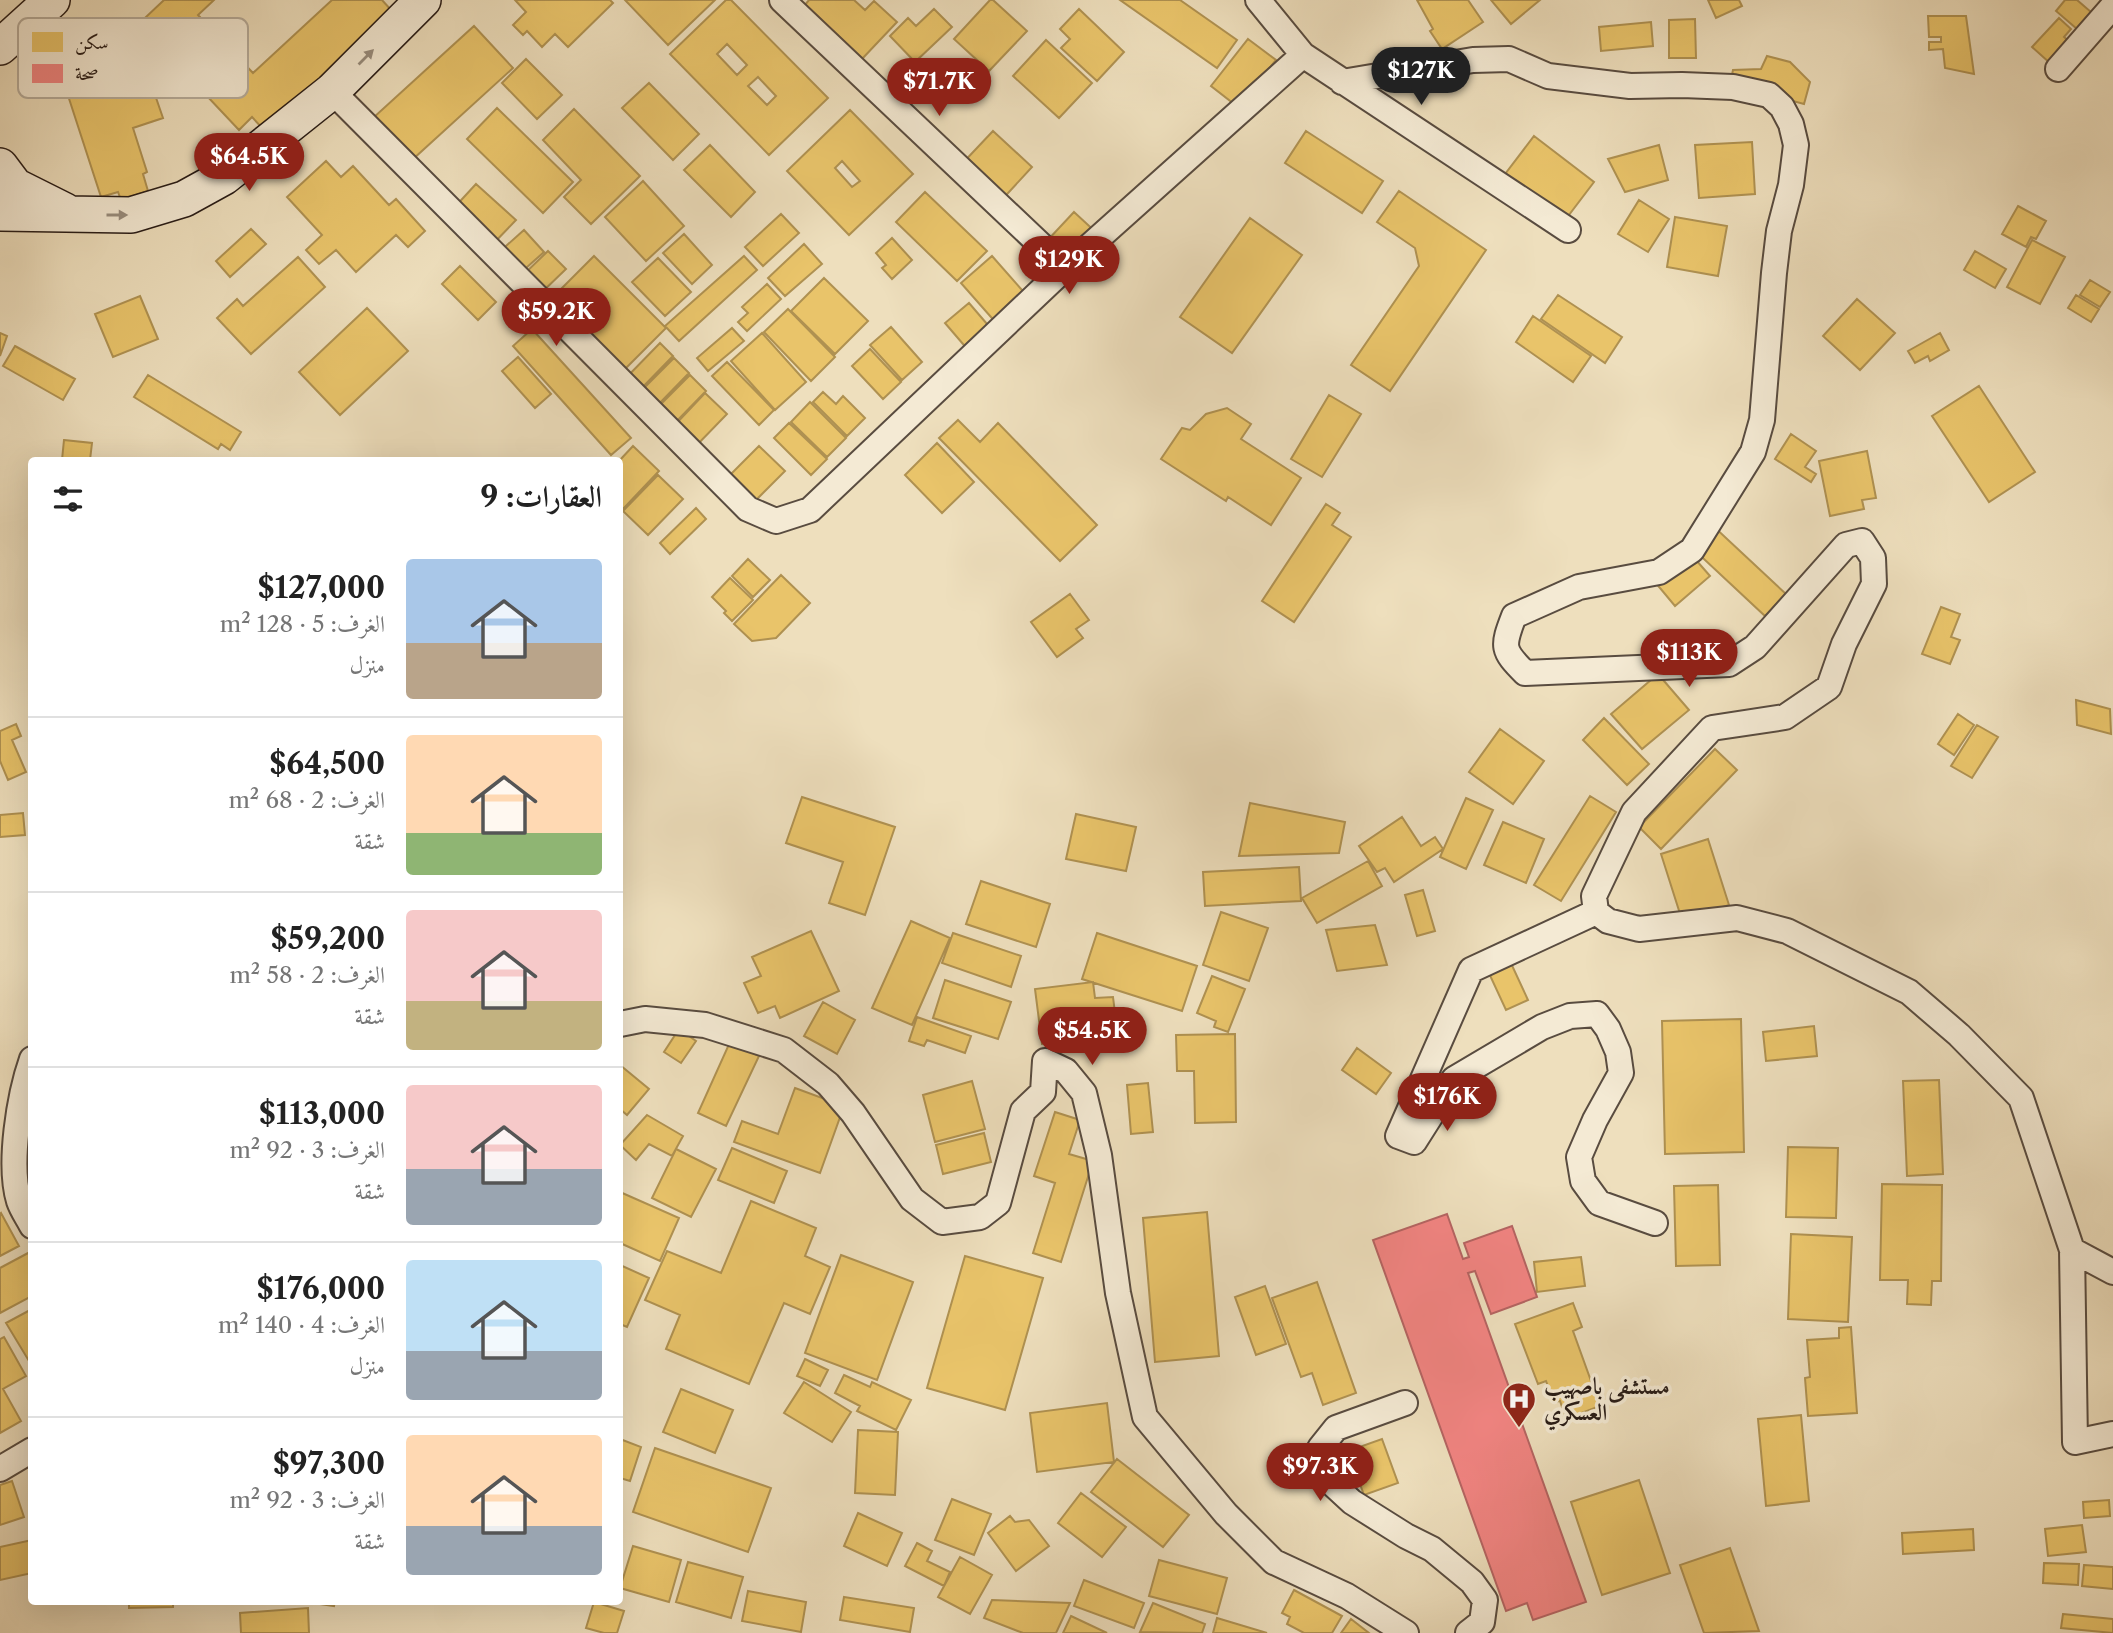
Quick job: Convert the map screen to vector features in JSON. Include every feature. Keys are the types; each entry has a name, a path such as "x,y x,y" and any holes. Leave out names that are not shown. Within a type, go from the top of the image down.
{"main road":[{"path":"32,18 52,0"},
{"path":"0,214 131,215 184,199 224,177 332,91 422,0"},
{"path":"0,47 18,31"},
{"path":"0,166 15,186 72,215"}],"street":[{"path":"782,0 1065,268"},
{"path":"1258,0 1303,55 1568,230"},
{"path":"2058,69 2113,6"},
{"path":"332,91 748,509 776,521 810,510 1065,268 1303,55"},
{"path":"1342,82 1473,60 1509,60 1548,76 1562,78 1630,86 1733,87 1769,95 1782,107 1791,124 1796,145 1791,185 1779,231 1762,420 1753,452 1692,550 1659,572 1579,587 1514,617 1505,639 1508,656 1525,673 1729,664 1755,647 1846,545 1862,541 1873,558 1874,584 1844,644 1829,687 1785,717 1712,728 1634,812 1594,896 1596,912 1608,921 1639,929 1737,918 1787,931 1909,992 1959,1035 2021,1098 2072,1250 2075,1442 2113,1434"},
{"path":"1596,912 1471,970 1398,1136 1414,1142 1454,1079 1542,1027 1570,1016 1597,1014 1608,1029 1618,1052 1621,1073 1595,1120 1579,1157 1583,1181 1599,1203 1655,1223"},
{"path":"623,1023 645,1018 705,1025 784,1050 828,1084 853,1113 912,1199 942,1222 980,1217 998,1203 1023,1111 1043,1092 1045,1061 1066,1071 1084,1093 1099,1155 1118,1293 1145,1417 1226,1514 1274,1562 1347,1596 1406,1633"},
{"path":"28,1071 14,1154 19,1200 28,1218"},
{"path":"2072,1250 2113,1272"},
{"path":"1405,1403 1336,1428 1320,1448 1327,1479 1352,1502 1432,1549 1472,1582 1485,1600 1482,1622 1468,1633"},
{"path":"0,1469 28,1452"}],"building: سكن":[{"path":"164,0 214,0 198,15 201,18 145,18"},
{"path":"332,0 382,0 392,11 264,130 252,117 239,130 209,98 248,98 248,68 253,73"},
{"path":"515,0 610,0 613,3 568,47 555,34 542,47 527,31 523,35 513,25 526,12"},
{"path":"625,0 715,0 668,45"},
{"path":"726,0 731,0 828,98 769,155 670,54","holes":["727,44 747,65 737,75 717,54","758,77 776,96 767,105 748,86"]},
{"path":"809,0 854,0 865,10 874,1 897,22 861,60 804,6"},
{"path":"990,0 1027,31 989,71 954,39"},
{"path":"1120,0 1180,0 1237,40 1217,68"},
{"path":"1417,0 1468,0 1483,22 1442,49 1430,31 1433,29"},
{"path":"1491,0 1540,0 1511,24"},
{"path":"1708,0 1739,0 1742,6 1716,18"},
{"path":"2065,0 2077,0 2098,18 2084,35 2056,11"},
{"path":"934,9 952,27 915,62 890,36 908,18 916,26"},
{"path":"1079,9 1124,52 1097,81 1061,48 1070,39 1060,29"},
{"path":"1928,16 1966,16 1974,74 1945,68 1943,49 1929,50 1929,42 1941,42 1941,37 1929,37"},
{"path":"2059,18 2071,29 2064,37 2080,51 2060,72 2032,47"},
{"path":"1695,19 1696,58 1669,58 1669,20"},
{"path":"1651,22 1653,46 1601,51 1599,27"},
{"path":"474,26 513,68 412,160 373,118"},
{"path":"1248,39 1276,60 1238,107 1211,86"},
{"path":"1046,40 1092,83 1059,118 1013,76"},
{"path":"1767,56 1790,62 1810,82 1804,104 1730,84 1733,70 1761,69"},
{"path":"526,59 562,95 537,119 502,83"},
{"path":"649,83 699,134 673,160 622,108"},
{"path":"69,98 156,98 163,118 133,128 147,172 143,174 148,191 121,200 118,192 101,197"},
{"path":"497,108 573,182 543,213 467,139"},
{"path":"574,109 640,176 591,224 564,197 581,180 543,140"},
{"path":"850,110 913,174 849,235 787,171","holes":["842,161 860,181 852,187 835,168"]},
{"path":"993,131 1032,167 997,205 958,168"},
{"path":"1306,131 1383,181 1362,213 1285,163"},
{"path":"1534,136 1594,182 1559,228 1499,182"},
{"path":"1752,142 1755,194 1699,198 1695,145"},
{"path":"710,145 755,192 731,217 684,170"},
{"path":"1659,145 1668,180 1625,192 1608,159"},
{"path":"326,161 341,177 353,166 389,205 396,199 425,231 408,247 396,235 356,272 336,250 319,264 306,250 322,235 287,197"},
{"path":"643,181 684,226 646,261 605,217"},
{"path":"476,184 516,220 491,246 452,210"},
{"path":"1399,191 1486,250 1390,391 1351,365 1419,266 1415,248 1377,222"},
{"path":"925,192 987,251 957,281 896,222"},
{"path":"1639,200 1669,219 1648,252 1618,234"},
{"path":"2018,206 2046,221 2036,239 2031,237 2026,247 2002,234"},
{"path":"1074,212 1100,236 1071,268 1045,243"},
{"path":"781,214 799,233 763,266 745,247"},
{"path":"1675,217 1727,226 1718,276 1667,267"},
{"path":"1250,218 1302,255 1232,353 1180,317"},
{"path":"251,229 266,244 230,277 216,261"},
{"path":"524,230 544,252 517,276 497,254"},
{"path":"684,234 712,265 692,284 663,253"},
{"path":"892,238 912,260 892,279 882,268 886,265 876,253"},
{"path":"2032,240 2065,257 2040,304 2007,287"},
{"path":"804,244 822,264 785,296 768,278"},
{"path":"548,251 566,269 539,295 521,277"},
{"path":"1975,251 2006,269 1995,288 1964,270"},
{"path":"594,256 666,328 624,370 552,298"},
{"path":"744,256 757,270 679,341 665,326"},
{"path":"992,256 1029,298 998,325 961,283"},
{"path":"298,257 325,287 251,354 217,318 237,299 243,306"},
{"path":"658,258 691,292 665,316 632,282"},
{"path":"460,266 496,302 478,320 442,284"},
{"path":"824,278 868,321 835,354 791,311"},
{"path":"2090,280 2110,292 2100,307 2080,295"},
{"path":"767,284 781,299 747,331 738,322 748,313 742,307"},
{"path":"1558,295 1622,337 1605,363 1541,319"},
{"path":"2076,295 2099,309 2091,322 2068,308"},
{"path":"140,296 158,339 113,357 95,314"},
{"path":"1857,299 1895,333 1860,370 1823,336"},
{"path":"969,303 993,331 969,351 945,323"},
{"path":"367,308 408,351 340,415 299,372"},
{"path":"788,309 835,357 811,381 764,332"},
{"path":"1533,316 1591,356 1573,382 1516,342"},
{"path":"891,327 922,362 902,380 870,345"},
{"path":"732,328 744,341 708,371 697,358"},
{"path":"532,329 631,438 611,455 513,346"},
{"path":"0,333 7,336 0,356"},
{"path":"762,333 806,382 775,410 731,361"},
{"path":"1940,333 1949,350 1930,361 1928,356 1915,363 1908,351"},
{"path":"660,343 673,356 634,396 621,383"},
{"path":"15,346 75,379 63,400 3,366"},
{"path":"870,349 901,382 883,399 852,366"},
{"path":"518,357 551,394 535,408 502,371"},
{"path":"674,358 689,373 653,410 638,394"},
{"path":"727,362 774,410 759,425 712,376"},
{"path":"148,375 241,432 230,450 221,444 218,449 134,397"},
{"path":"690,375 706,391 671,427 654,411"},
{"path":"1979,386 2035,472 1989,502 1932,416"},
{"path":"823,392 836,404 843,396 865,418 847,436 813,402"},
{"path":"705,393 727,414 693,449 672,428"},
{"path":"1329,395 1361,414 1322,477 1291,459"},
{"path":"810,402 846,438 827,457 791,422"},
{"path":"1227,408 1251,424 1241,439 1301,478 1271,525 1228,497 1226,501 1161,459 1182,428 1190,430 1206,414"},
{"path":"958,420 980,442 998,423 1097,525 1060,561 939,438"},
{"path":"789,423 827,459 811,475 774,438"},
{"path":"1791,434 1816,451 1805,467 1816,474 1811,482 1775,459"},
{"path":"64,440 92,443 90,457 62,457"},
{"path":"937,443 974,482 942,513 905,475"},
{"path":"633,446 659,471 623,509 623,457"},
{"path":"759,446 785,471 752,504 726,479"},
{"path":"1867,451 1876,498 1862,500 1864,509 1830,516 1819,461"},
{"path":"658,475 683,499 648,535 623,511"},
{"path":"1326,504 1340,513 1332,525 1351,537 1294,622 1262,601"},
{"path":"696,508 706,519 670,554 660,543"},
{"path":"1711,524 1786,594 1765,616 1690,546"},
{"path":"1689,552 1710,576 1675,606 1655,582"},
{"path":"748,559 770,580 753,597 732,576"},
{"path":"781,575 810,603 776,638 752,641 734,624"},
{"path":"730,578 753,600 732,621 712,597"},
{"path":"1070,594 1089,620 1076,629 1083,638 1057,657 1031,622"},
{"path":"1941,607 1960,614 1951,637 1960,640 1950,664 1922,654"},
{"path":"1658,674 1689,710 1642,749 1611,714"},
{"path":"2076,700 2110,709 2111,734 2077,725"},
{"path":"1958,714 1974,725 1954,755 1938,744"},
{"path":"1604,718 1649,764 1627,785 1583,740"},
{"path":"16,724 21,736 12,740 26,772 8,780 0,761 0,731"},
{"path":"1977,725 1998,737 1972,778 1951,766"},
{"path":"1500,729 1544,761 1513,804 1469,772"},
{"path":"1715,749 1737,770 1661,849 1639,827"},
{"path":"1590,796 1616,812 1561,901 1534,885"},
{"path":"802,797 895,827 865,915 829,903 843,862 786,843"},
{"path":"1466,798 1493,810 1466,869 1440,857"},
{"path":"1250,803 1345,822 1339,853 1239,856"},
{"path":"23,813 25,835 0,837 0,815"},
{"path":"1076,814 1136,827 1126,871 1066,859"},
{"path":"1402,817 1421,846 1435,837 1443,849 1394,882 1385,868 1377,872 1359,846"},
{"path":"1503,822 1544,839 1526,883 1484,865"},
{"path":"1708,839 1729,905 1682,920 1661,854"},
{"path":"1368,861 1382,886 1317,923 1302,898"},
{"path":"1299,867 1301,901 1205,906 1203,872"},
{"path":"981,881 1050,904 1036,947 966,924"},
{"path":"1423,890 1435,931 1417,936 1405,895"},
{"path":"1221,912 1268,928 1249,981 1203,965"},
{"path":"911,921 950,938 912,1025 872,1008"},
{"path":"1375,925 1387,965 1337,971 1326,930"},
{"path":"811,931 839,991 780,1018 775,1006 758,1013 744,983 761,976 752,957"},
{"path":"953,933 1021,956 1011,987 942,963"},
{"path":"1097,933 1197,966 1182,1011 1082,979"},
{"path":"1503,946 1528,1000 1506,1010 1481,956"},
{"path":"1212,976 1245,989 1228,1032 1214,1027 1216,1021 1197,1013"},
{"path":"945,980 1011,1002 998,1039 933,1018"},
{"path":"1093,982 1095,998 1113,997 1115,1013 1097,1015 1100,1037 1042,1044 1035,989"},
{"path":"823,1002 855,1020 837,1054 804,1036"},
{"path":"917,1017 971,1036 965,1053 927,1040 924,1046 909,1041"},
{"path":"1741,1019 1744,1152 1665,1154 1662,1021"},
{"path":"1814,1026 1817,1056 1766,1061 1763,1032"},
{"path":"679,1029 696,1041 681,1063 664,1052"},
{"path":"1235,1034 1236,1122 1195,1123 1194,1071 1177,1071 1176,1035"},
{"path":"730,1042 759,1056 726,1126 698,1113"},
{"path":"1357,1048 1391,1073 1376,1094 1342,1070"},
{"path":"623,1067 649,1089 627,1115 623,1112"},
{"path":"1939,1080 1943,1174 1907,1176 1903,1081"},
{"path":"972,1081 985,1129 935,1142 923,1095"},
{"path":"1148,1083 1153,1132 1131,1134 1127,1085"},
{"path":"795,1088 844,1106 820,1173 734,1142 742,1121 778,1134"},
{"path":"1055,1112 1080,1120 1069,1154 1093,1161 1061,1262 1033,1253 1055,1183 1034,1176"},
{"path":"647,1115 683,1136 672,1156 649,1144 636,1160 623,1148 623,1142"},
{"path":"984,1133 991,1162 943,1174 936,1145"},
{"path":"1788,1147 1838,1148 1836,1218 1786,1217"},
{"path":"732,1148 787,1171 774,1203 718,1180"},
{"path":"676,1149 716,1169 691,1217 652,1198"},
{"path":"1882,1184 1942,1185 1941,1281 1932,1281 1931,1305 1907,1304 1908,1280 1880,1280"},
{"path":"1718,1185 1720,1265 1676,1266 1674,1186"},
{"path":"623,1193 679,1218 660,1261 623,1244"},
{"path":"751,1201 816,1228 805,1256 830,1267 810,1314 784,1303 749,1384 666,1349 680,1315 645,1300 667,1251 721,1273"},
{"path":"1207,1212 1219,1356 1155,1362 1143,1218"},
{"path":"0,1214 19,1246 0,1256"},
{"path":"1791,1234 1852,1237 1848,1322 1788,1319"},
{"path":"28,1253 28,1298 0,1313 0,1268"},
{"path":"841,1255 913,1282 877,1380 805,1353"},
{"path":"965,1256 1043,1278 1005,1410 927,1388"},
{"path":"1581,1257 1585,1286 1537,1292 1534,1262"},
{"path":"623,1266 649,1278 627,1327 623,1325"},
{"path":"1317,1282 1356,1393 1323,1405 1312,1373 1301,1377 1272,1298"},
{"path":"1265,1286 1286,1344 1256,1355 1235,1297"},
{"path":"1573,1303 1582,1327 1573,1331 1600,1406 1566,1419 1560,1401 1554,1402 1546,1381 1538,1384 1515,1324"},
{"path":"28,1311 28,1359 6,1323"},
{"path":"1851,1327 1857,1413 1808,1416 1805,1378 1810,1377 1807,1340 1839,1338 1839,1328"},
{"path":"4,1337 26,1376 3,1389 21,1421 0,1433 0,1339"},
{"path":"805,1359 828,1370 820,1386 797,1376"},
{"path":"844,1375 870,1387 872,1382 911,1400 896,1430 857,1411 860,1406 835,1393"},
{"path":"804,1382 851,1412 832,1442 784,1413"},
{"path":"681,1389 733,1410 715,1453 663,1432"},
{"path":"1107,1403 1114,1462 1037,1472 1030,1413"},
{"path":"1801,1415 1809,1501 1766,1506 1758,1419"},
{"path":"858,1430 898,1432 895,1495 855,1493"},
{"path":"1382,1439 1398,1483 1364,1495 1348,1451"},
{"path":"623,1440 641,1447 630,1481 623,1479"},
{"path":"655,1448 771,1488 748,1552 633,1512"},
{"path":"1117,1459 1189,1515 1163,1547 1091,1492"},
{"path":"1639,1480 1670,1573 1602,1595 1571,1502"},
{"path":"12,1481 24,1517 0,1525 0,1485"},
{"path":"1081,1493 1126,1527 1102,1557 1058,1523"},
{"path":"952,1499 991,1514 974,1555 935,1540"},
{"path":"2109,1500 2110,1516 2084,1518 2083,1502"},
{"path":"858,1513 902,1533 887,1566 844,1546"},
{"path":"1010,1516 1015,1522 1029,1520 1049,1546 1016,1571 988,1533"},
{"path":"2082,1525 2086,1552 2048,1556 2045,1529"},
{"path":"1973,1529 1974,1550 1903,1554 1902,1533"},
{"path":"28,1541 28,1574 0,1580 0,1547"},
{"path":"917,1543 932,1551 927,1561 950,1572 944,1586 905,1566"},
{"path":"633,1546 681,1560 669,1602 623,1589 623,1578"},
{"path":"1730,1548 1759,1631 1704,1633 1680,1565"},
{"path":"960,1557 992,1575 970,1614 938,1597"},
{"path":"1159,1560 1227,1578 1217,1614 1149,1596"},
{"path":"688,1562 743,1577 731,1618 676,1602"},
{"path":"2044,1563 2079,1564 2078,1585 2043,1583"},
{"path":"2084,1565 2113,1567 2113,1589 2082,1586"},
{"path":"1084,1580 1144,1603 1134,1628 1074,1606"},
{"path":"1294,1590 1342,1616 1332,1633 1304,1633 1287,1624 1290,1617 1282,1613"},
{"path":"748,1591 806,1602 801,1632 742,1621"},
{"path":"844,1597 914,1608 910,1632 840,1620"},
{"path":"992,1600 1070,1603 1056,1633 1023,1633 984,1618"},
{"path":"1153,1603 1205,1624 1202,1633 1140,1632"},
{"path":"129,1605 173,1605 173,1607 129,1608"},
{"path":"593,1605 624,1611 617,1633 586,1628"},
{"path":"308,1608 309,1633 241,1633 240,1613"},
{"path":"2063,1614 2113,1619 2113,1633 2061,1628"},
{"path":"1071,1616 1107,1633 1063,1633"},
{"path":"1217,1618 1267,1633 1213,1633"},
{"path":"1351,1619 1369,1633 1341,1633"}],"building: صحة":[{"path":"1447,1214 1463,1259 1469,1257 1464,1243 1512,1226 1537,1297 1491,1314 1475,1271 1468,1273 1586,1602 1533,1620 1527,1603 1506,1611 1373,1240"}],"place":[{"name":"مستشفى باصهيب العسكري","path":"1519,1429"}]}
